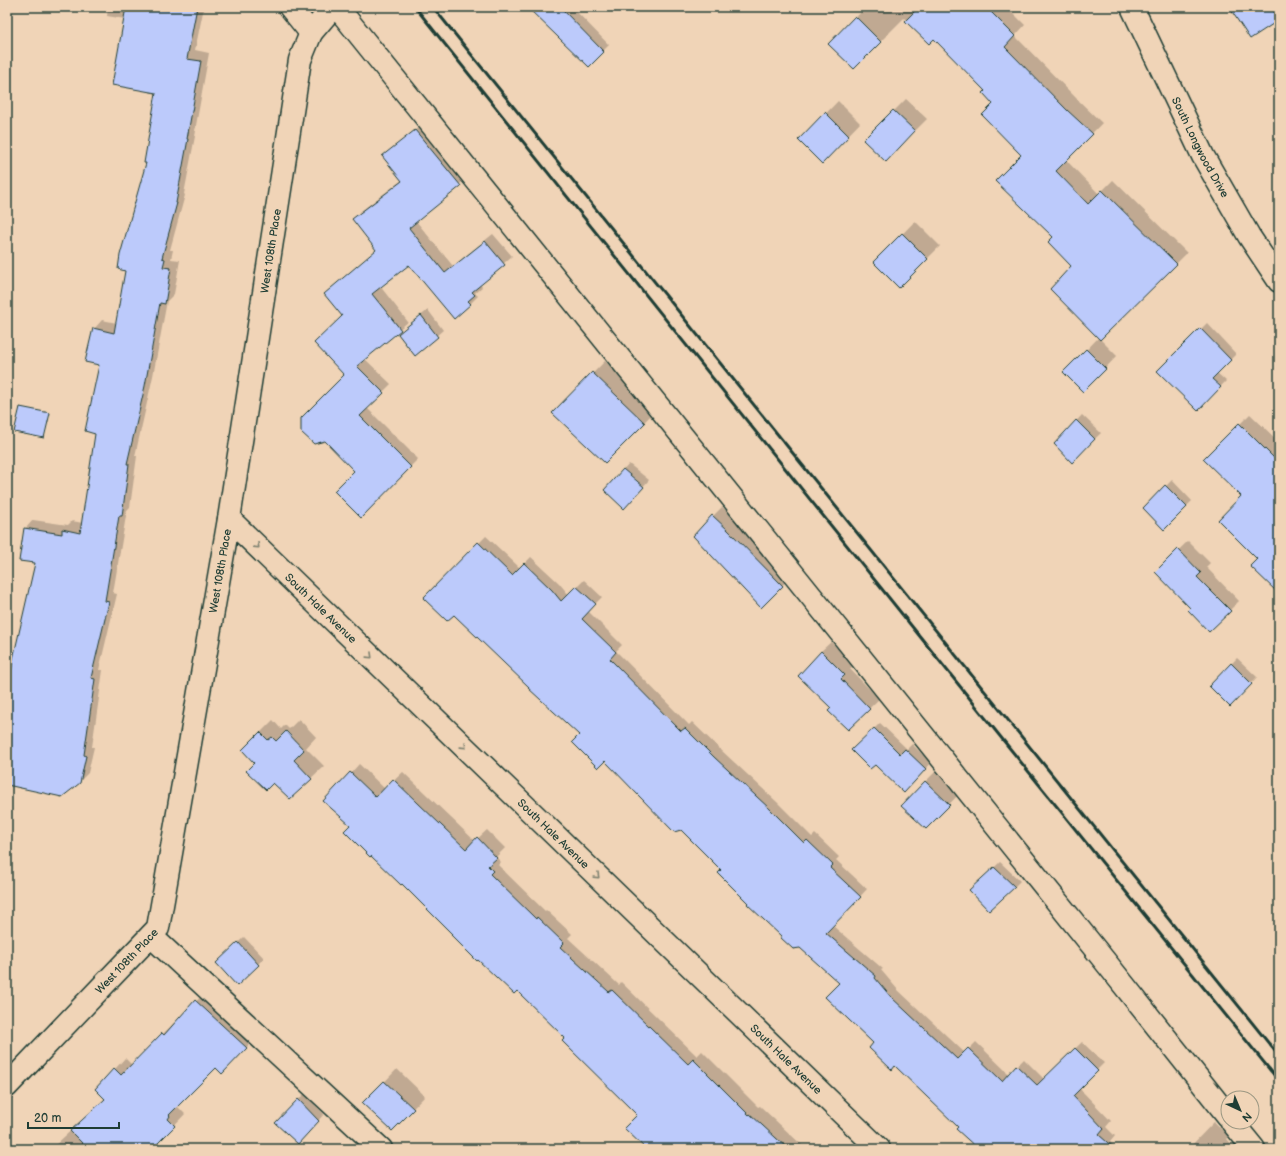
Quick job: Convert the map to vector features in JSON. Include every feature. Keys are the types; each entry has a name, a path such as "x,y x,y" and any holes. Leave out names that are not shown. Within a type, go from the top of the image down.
{"street":[{"path":"290,7 311,33"},
{"name":"West 108th Place","path":"7,1086 158,928 229,518 300,60 311,33 333,7"},
{"path":"337,7 1220,1106"},
{"name":"South Longwood Drive","path":"1132,7 1203,156 1249,236 1279,281"},
{"name":"South Hale Avenue","path":"229,518 879,1149"},
{"path":"151,936 381,1149"},
{"path":"1239,1130 1254,1149"}],"building":[{"path":"126,7 197,7 187,59 201,61 177,203 162,258 165,259 163,267 171,268 165,304 160,303 145,386 127,464 129,464 122,516 119,516 105,601 109,602 91,678 95,679 84,755 86,756 80,783 62,797 7,785 7,701 13,659 35,563 19,561 24,528 62,534 62,529 80,533 95,434 85,431 99,365 85,362 93,328 114,333 125,271 118,269 120,255 146,163 144,163 156,93 112,85"},
{"path":"527,7 560,7 604,52 589,67"},
{"path":"919,7 986,7 1015,36 1005,47 1067,110 1093,134 1056,171 1088,204 1102,190 1177,264 1100,340 1050,289 1071,266 1048,242 1053,237 995,181 1021,155 982,115 993,104 983,93 985,91 934,39 929,44 905,21"},
{"path":"1229,7 1279,7 1279,20 1250,39"},
{"path":"855,16 881,42 854,69 828,44"},
{"path":"893,110 915,131 886,162 863,140"},
{"path":"825,112 849,136 822,164 798,140"},
{"path":"415,130 461,186 409,228 445,273 485,241 505,265 472,292 475,295 468,301 471,304 454,319 409,265 372,294 401,330 357,366 384,393 360,416 411,467 361,518 334,491 354,471 325,441 314,444 301,432 301,418 344,375 314,343 342,316 324,294 376,250 352,219 402,181 382,156"},
{"path":"902,233 928,259 899,288 873,262"},
{"path":"421,315 438,337 415,356 398,334"},
{"path":"1200,328 1231,360 1212,379 1221,387 1198,411 1157,371"},
{"path":"1086,349 1106,369 1083,392 1063,372"},
{"path":"592,372 645,423 605,463 552,413"},
{"path":"20,407 50,413 44,438 14,432"},
{"path":"1076,420 1095,439 1072,463 1054,444"},
{"path":"1239,423 1279,463 1279,594 1250,566 1257,559 1218,520 1241,496 1203,459"},
{"path":"623,469 644,487 624,509 604,490"},
{"path":"1165,485 1187,507 1164,530 1143,508"},
{"path":"712,515 783,586 761,608 693,536"},
{"path":"478,542 512,575 524,563 552,590 561,601 576,586 596,604 582,619 616,652 610,659 681,731 685,728 804,843 807,840 833,865 830,868 861,897 826,933 876,976 875,978 891,997 957,1059 968,1048 1002,1081 1016,1065 1037,1085 1075,1048 1098,1071 1073,1096 1104,1129 1099,1135 1115,1149 978,1149 956,1129 958,1127 895,1066 892,1070 869,1048 873,1043 825,997 839,983 800,948 793,949 781,938 781,936 747,904 748,903 718,873 721,870 681,830 674,832 605,761 598,768 572,742 579,735 528,688 529,687 454,615 447,621 423,598"},
{"path":"1178,549 1201,573 1197,577 1231,611 1209,632 1188,610 1190,608 1155,572"},
{"path":"821,651 845,675 841,679 870,709 848,730 828,711 831,708 798,676"},
{"path":"1231,663 1252,684 1230,707 1209,686"},
{"path":"874,728 900,754 905,749 926,769 904,793 875,765 870,769 851,750"},
{"path":"286,731 304,750 294,760 312,779 290,799 273,783 266,790 246,771 254,763 242,750 260,732 268,740 272,737 276,741"},
{"path":"350,772 376,797 393,779 466,849 477,837 497,858 488,866 493,871 490,874 536,919 537,917 564,943 560,947 609,992 612,990 688,1064 693,1059 749,1115 750,1114 788,1149 646,1149 624,1128 637,1115 562,1041 565,1038 517,991 514,994 478,960 477,961 402,884 401,885 371,856 370,857 344,831 350,825 323,801"},
{"path":"925,781 950,805 926,829 901,806"},
{"path":"994,867 1015,887 989,911 969,890"},
{"path":"238,942 259,965 237,986 216,963"},
{"path":"195,1000 247,1048 222,1074 216,1068 169,1115 170,1116 168,1119 175,1126 152,1149 88,1149 70,1131 105,1099 95,1089 114,1068 121,1075 162,1033 164,1035"},
{"path":"384,1081 414,1109 392,1131 362,1103"},
{"path":"298,1099 319,1121 298,1144 275,1123"}],"railway":[{"path":"415,7 1003,740 1279,1081"},
{"path":"433,7 1279,1056"}]}
